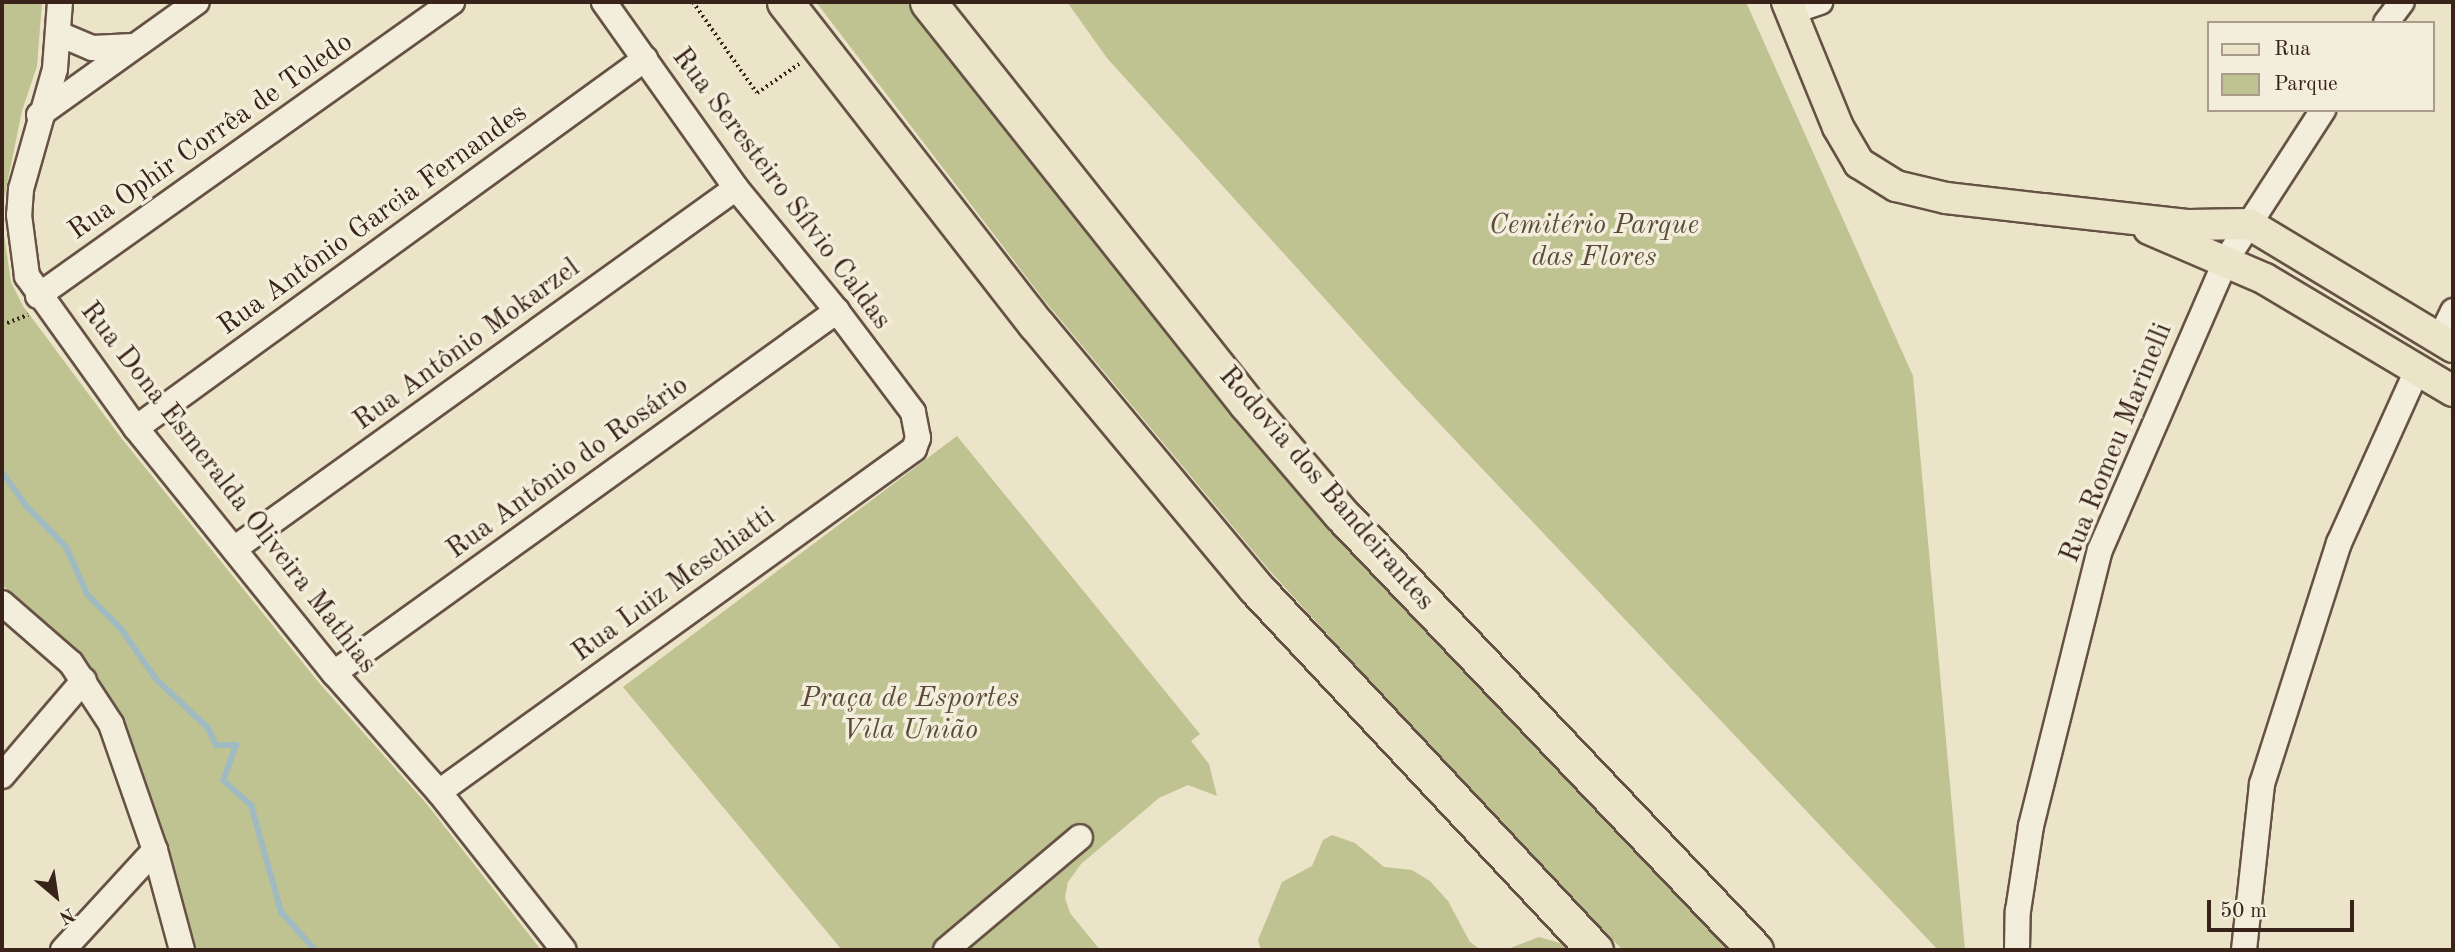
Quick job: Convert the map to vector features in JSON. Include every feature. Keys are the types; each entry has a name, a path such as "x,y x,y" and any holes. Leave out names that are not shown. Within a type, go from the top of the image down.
{"highway":[{"path":"785,2 1036,324 1256,588 1595,950"},
{"name":"Rodovia dos Bandeirantes","path":"928,2 1247,404 1341,514 1755,950"}],"main road":[{"path":"1804,4 1838,127 1860,163 1896,186 1946,198 2120,215 2189,225 2249,224 2446,343"},
{"path":"2120,215 2226,260 2453,391"}],"street":[{"name":"Rua Dona Esmeralda Oliveira Mathias","path":"60,2 55,69 39,115 19,215 27,276 43,302 136,428 334,673 439,792 564,950"},
{"path":"39,115 197,2"},
{"name":"Rua Ophir Corrêa de Toledo","path":"43,302 452,2"},
{"name":"Rua Seresteiro Sílvio Caldas","path":"604,2 736,188 837,311 913,412"},
{"path":"2388,21 2402,2"},
{"path":"59,34 93,48 137,46"},
{"name":"Rua Antônio Garcia Fernandes","path":"136,428 645,60"},
{"name":"Rua Romeu Marinelli","path":"2017,950 2018,911 2031,826 2100,550 2226,260 2322,112"},
{"name":"Rua Antônio Mokarzel","path":"234,549 736,188"},
{"name":"Rua Antônio do Rosário","path":"334,673 837,311"},
{"path":"2446,343 2453,311"},
{"path":"2244,950 2262,784 2339,543 2417,370"},
{"name":"Rua Luiz Meschiatti","path":"439,792 914,449 918,427 913,412"},
{"path":"2,603 71,663 111,724 155,850 182,950"},
{"path":"2,776 84,680"},
{"path":"946,950 1080,837"},
{"path":"62,950 155,850"}],"path":[{"path":"693,2 757,93 820,49"},
{"path":"2,325 43,302"}],"green space":[{"path":"2,2 42,2 37,66 22,111 2,208"},
{"path":"816,2 907,2 1100,251 1325,521 1729,950 1623,950 1523,850 1269,570 1044,300"},
{"name":"Cemitério Parque das Flores","path":"1067,2 1746,2 1913,376 1965,950 1938,950 1401,383 1107,58"},
{"path":"2,221 11,282 23,306 122,439 320,684 426,803 541,950 196,950 167,846 123,718 81,654 2,585"},
{"name":"Praça de Esportes Vila União","path":"957,436 1200,734 1191,741 1209,764 1217,796 1188,785 1159,798 1081,864 1068,882 1065,898 1070,913 1100,950 842,950 623,687"},
{"path":"1332,835 1355,843 1384,867 1412,870 1430,881 1448,901 1470,942 1481,950 1261,950 1258,940 1282,882 1312,866 1323,840"},
{"path":"1539,937 1567,945 1573,950 1505,950"}],"waterway":[{"path":"2,472 28,508 66,547 87,594 121,629 156,679 208,728 216,745 236,745 223,780 251,805 281,912 315,950"}]}
